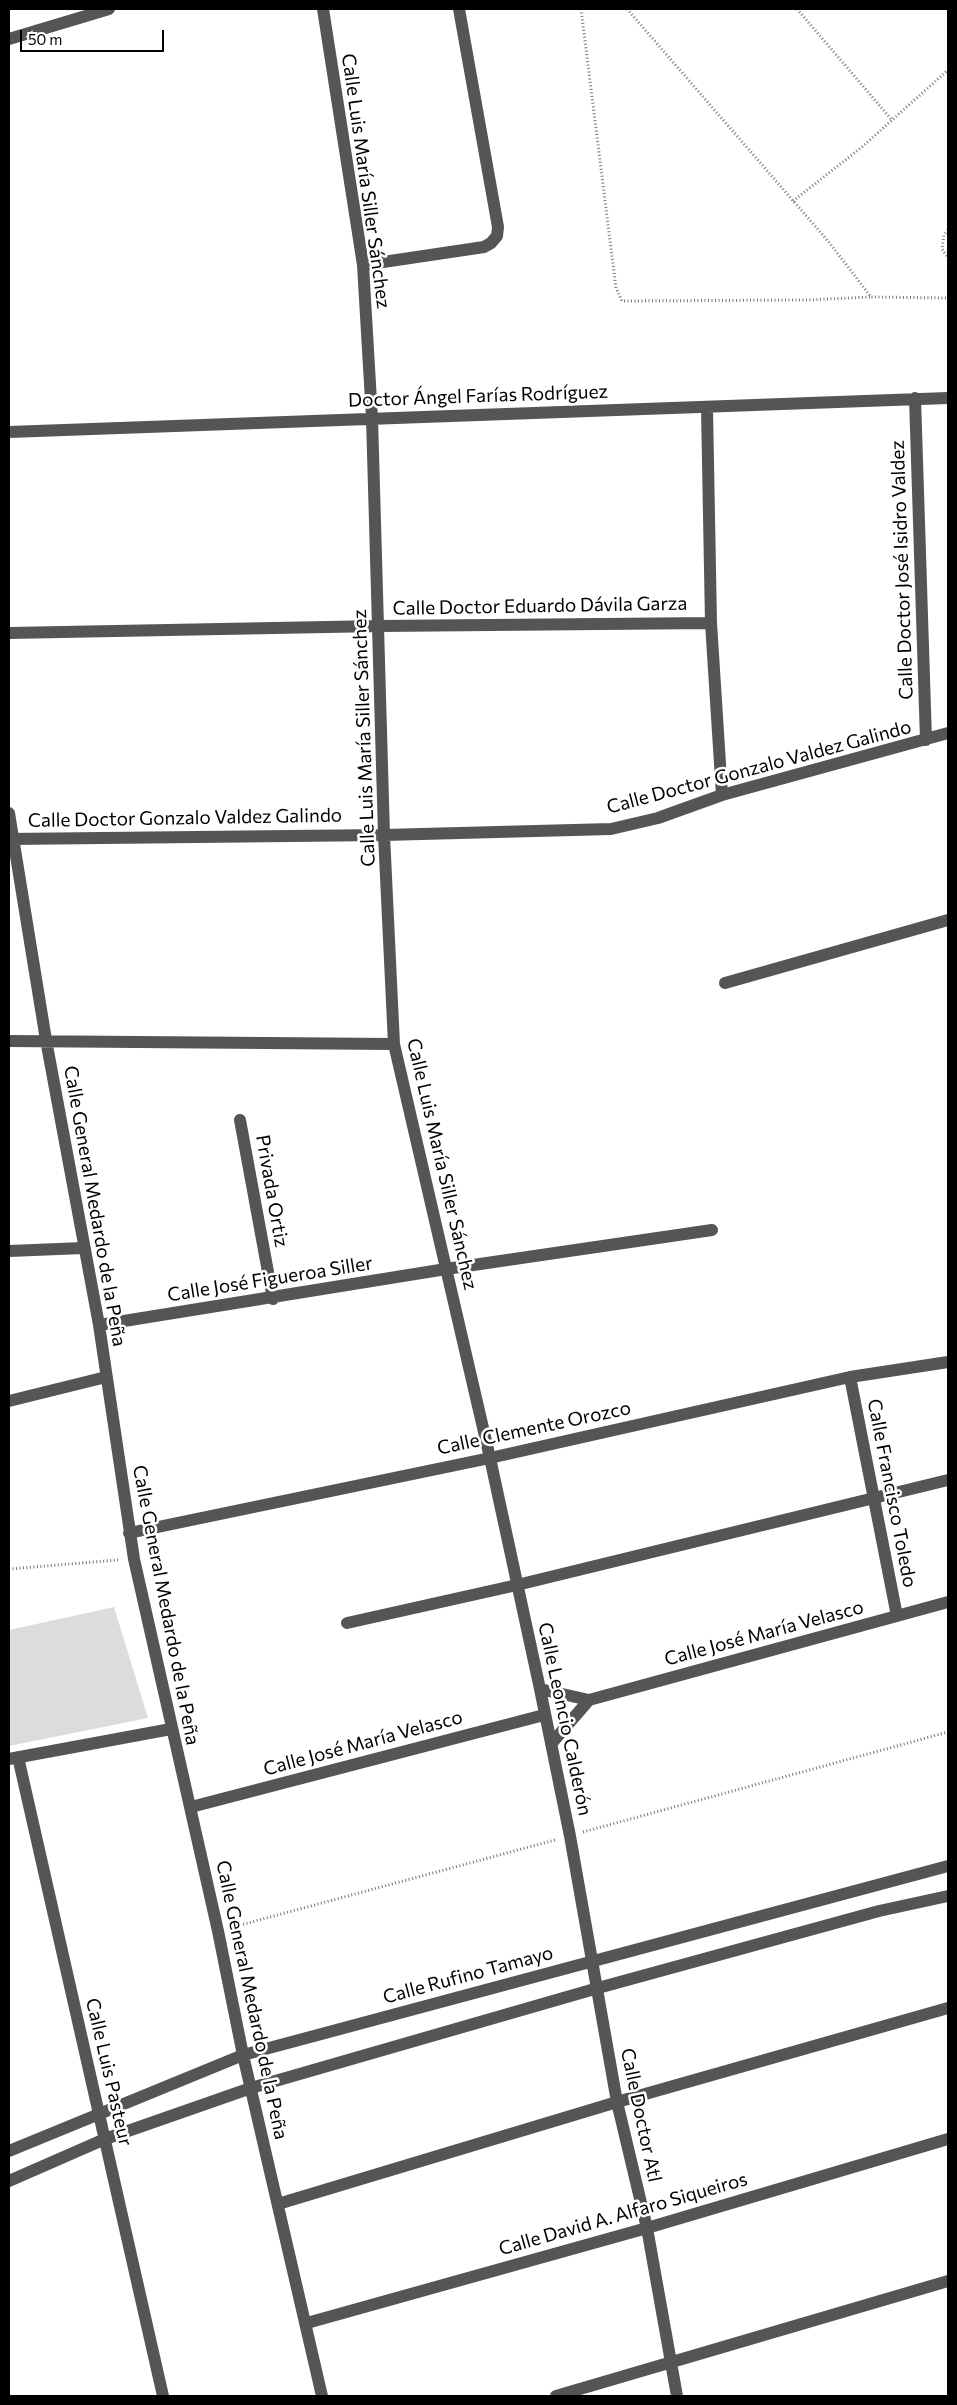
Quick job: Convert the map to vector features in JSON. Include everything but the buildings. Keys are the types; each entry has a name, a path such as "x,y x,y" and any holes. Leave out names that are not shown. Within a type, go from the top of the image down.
{"street":[{"path":"9,39 109,9"},
{"name":"Calle Luis María Siller Sánchez","path":"324,9 363,265 372,418 380,626 384,835 394,1044 490,1458"},
{"path":"363,265 484,247 497,236 498,227 459,9"},
{"name":"Calle Doctor José Isidro Valdez","path":"915,398 926,740"},
{"name":"Doctor Ángel Farías Rodríguez","path":"9,432 948,398"},
{"path":"707,408 711,623 722,794"},
{"name":"Calle Doctor Eduardo Dávila Garza","path":"9,633 380,626 711,623"},
{"name":"Calle Doctor Gonzalo Valdez Galindo","path":"11,839 384,835 611,829 658,818 722,794 948,733"},
{"name":"Calle General Medardo de la Peña","path":"9,813 11,839 46,1040 83,1248 99,1325 134,1559 171,1729 191,1807 251,2088 322,2396"},
{"path":"725,984 948,920"},
{"path":"9,1041 394,1044"},
{"name":"Privada Ortiz","path":"240,1120 273,1299"},
{"name":"Calle José Figueroa Siller","path":"99,1325 712,1230"},
{"path":"9,1250 83,1248"},
{"name":"Calle Clemente Orozco","path":"129,1533 490,1458 850,1377 948,1362"},
{"path":"9,1401 106,1377"},
{"name":"Calle Francisco Toledo","path":"850,1377 897,1616"},
{"name":"Calle Leoncio Calderón","path":"490,1458 540,1689 598,1988"},
{"path":"347,1623 517,1585 948,1480"},
{"name":"Calle José María Velasco","path":"540,1689 589,1700 948,1602"},
{"path":"551,1744 589,1700"},
{"name":"Calle José María Velasco","path":"191,1807 544,1715"},
{"path":"14,1758 171,1729"},
{"name":"Calle Luis Pasteur","path":"14,1758 105,2139 163,2396"},
{"name":"Calle Rufino Tamayo","path":"9,2151 98,2113 244,2056 593,1960 948,1866"},
{"path":"9,2181 105,2139 183,2110 251,2088 598,1988 879,1911 948,1896"},
{"name":"Calle Doctor Atl","path":"598,1988 617,2102 647,2228 670,2362 678,2396"},
{"path":"278,2204 617,2102 948,2008"},
{"name":"Calle David A. Alfaro Siqueiros","path":"306,2323 647,2228 948,2139"},
{"path":"556,2396 948,2281"}],"path":[{"path":"581,9 616,288 622,300 948,298"},
{"path":"627,9 793,201 871,297"},
{"path":"797,9 892,120"},
{"path":"793,201 862,147 948,70"},
{"path":"948,230 944,234 942,249 948,258"},
{"path":"9,1569 134,1559"}],"shaded area":[{"path":"114,1607 148,1718 9,1746 9,1630"}]}
